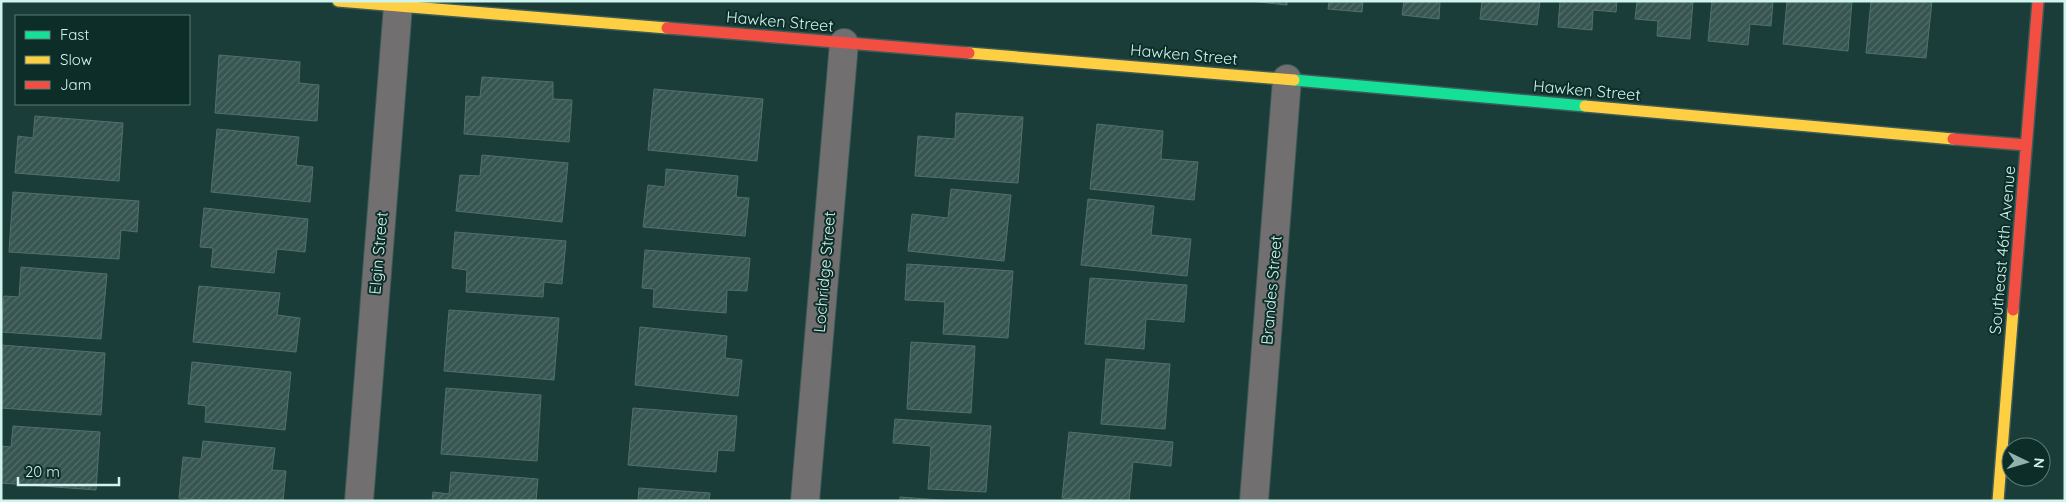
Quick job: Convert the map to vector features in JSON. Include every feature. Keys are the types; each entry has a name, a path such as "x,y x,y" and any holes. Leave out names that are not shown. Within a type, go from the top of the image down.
{"street":[{"name":"Hawken Street","path":"338,1 1287,79 2026,145"},
{"name":"Southeast 46th Avenue","path":"1998,501 2038,1"},
{"name":"Elgin Street","path":"359,501 398,6"},
{"name":"Lochridge Street","path":"805,501 844,43"},
{"name":"Brandes Street","path":"1254,501 1287,79"}],"building":[{"path":"1249,1 1287,1 1287,5"},
{"path":"1329,1 1363,1 1362,12 1328,9"},
{"path":"1404,1 1440,1 1439,19 1402,15"},
{"path":"1482,1 1540,1 1537,25 1480,19"},
{"path":"1560,1 1617,1 1616,12 1593,10 1592,30 1558,27"},
{"path":"1637,1 1693,1 1690,39 1657,36 1658,21 1635,19"},
{"path":"1712,1 1773,1 1771,26 1750,24 1748,45 1708,41"},
{"path":"1787,1 1852,1 1848,51 1783,44"},
{"path":"1871,1 1932,1 1926,58 1866,53"},
{"path":"219,55 300,62 299,83 319,85 317,121 215,113"},
{"path":"482,77 553,82 553,99 572,100 569,142 464,134 466,96 480,97"},
{"path":"654,89 763,99 757,161 648,150"},
{"path":"956,113 1023,117 1018,183 915,176 918,136 955,139"},
{"path":"35,116 123,123 119,181 15,173 18,136 33,138"},
{"path":"1097,124 1163,131 1161,159 1198,162 1194,200 1090,189"},
{"path":"217,129 299,137 296,165 313,167 310,202 211,192"},
{"path":"482,155 568,163 562,222 456,211 460,175 480,176"},
{"path":"666,169 738,176 736,197 749,198 745,236 643,227 648,185 665,187"},
{"path":"951,189 1011,195 1004,261 908,251 912,214 948,218"},
{"path":"13,192 139,201 137,232 121,230 119,259 9,252"},
{"path":"1088,199 1154,206 1151,235 1191,239 1187,276 1081,265"},
{"path":"204,208 308,219 305,252 277,249 274,273 211,267 213,248 200,247"},
{"path":"455,232 566,241 562,284 544,282 543,297 466,292 467,270 452,268"},
{"path":"645,250 750,258 747,291 727,290 726,313 653,307 654,289 642,288"},
{"path":"907,264 1013,271 1008,338 943,334 945,302 905,300"},
{"path":"21,267 107,274 101,339 1,332 4,296 19,297"},
{"path":"1090,278 1187,285 1184,322 1146,319 1144,349 1085,344"},
{"path":"199,286 280,293 277,315 300,318 296,352 193,342"},
{"path":"449,310 559,318 554,380 444,371"},
{"path":"640,327 727,336 725,358 742,360 738,396 635,385"},
{"path":"911,342 975,346 971,413 907,409"},
{"path":"1,345 105,353 101,415 1,408"},
{"path":"1106,359 1170,364 1165,429 1101,424"},
{"path":"192,362 291,372 285,430 205,422 206,406 188,404"},
{"path":"446,388 541,395 537,461 441,454"},
{"path":"633,408 737,416 734,451 718,450 716,472 628,465"},
{"path":"895,419 991,426 986,492 928,489 931,446 893,443"},
{"path":"13,426 100,432 96,490 1,483 1,446 11,447"},
{"path":"1069,432 1173,442 1171,466 1133,462 1129,501 1093,501 1062,498"},
{"path":"203,441 275,448 272,470 286,471 283,501 210,501 179,498 183,457 201,459"},
{"path":"451,472 538,479 536,501 432,501 433,492 449,494"},
{"path":"639,488 710,493 709,501 638,501"},
{"path":"900,497 953,501 900,501"}],"traffic: fast":[{"path":"1294,80 1585,106"}],"traffic: slow":[{"path":"338,1 667,28"},
{"path":"969,53 1294,80"},
{"path":"1585,106 1953,139"},
{"path":"1998,501 2013,310"}],"traffic: jam":[{"path":"2013,310 2038,1"},
{"path":"667,28 969,53"},
{"path":"1953,139 2026,145"}]}
